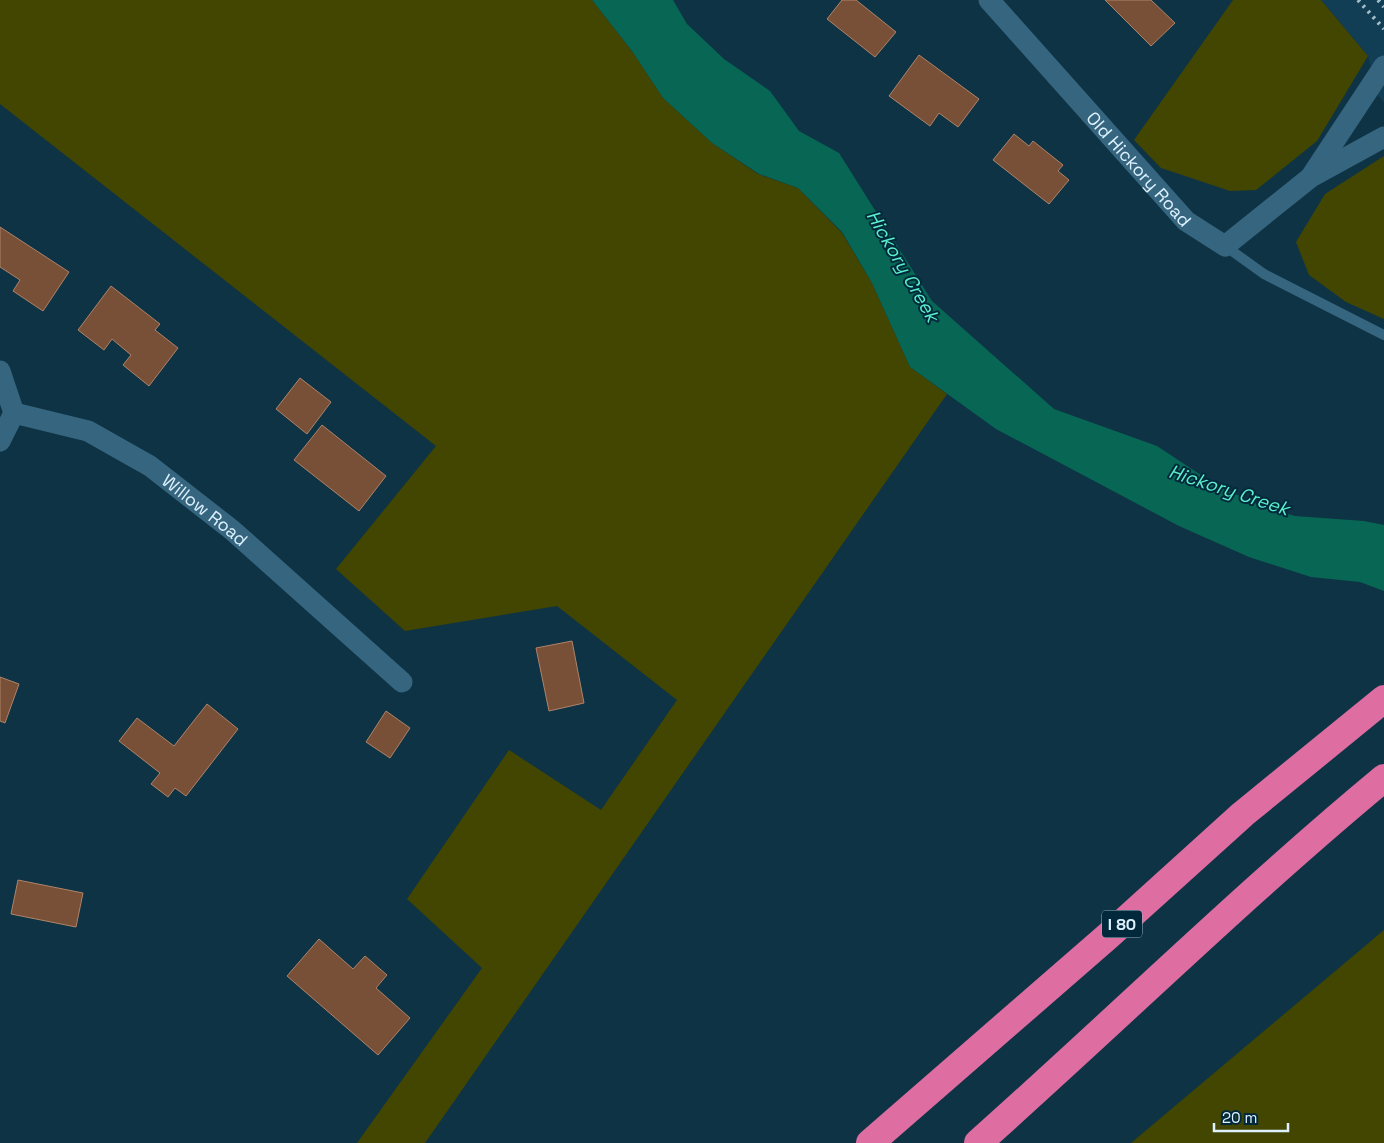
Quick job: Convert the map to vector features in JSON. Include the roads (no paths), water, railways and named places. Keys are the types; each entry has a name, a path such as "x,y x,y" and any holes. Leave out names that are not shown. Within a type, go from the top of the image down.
{"highway":[{"name":"I 80","path":"870,1143 1108,936 1243,814 1379,702"},
{"path":"978,1143 1279,869 1384,778"}],"street":[{"name":"Old Hickory Road","path":"988,0 1186,221 1225,246"},
{"path":"1311,177 1384,66"},
{"path":"1225,246 1311,177 1384,137"},
{"path":"0,371 14,413 0,441"},
{"name":"Willow Road","path":"14,413 88,431 150,466 232,530 402,682"}],"lane":[{"path":"1225,246 1264,274 1384,335"}],"water":[{"name":"Hickory Creek","path":"592,0 673,0 687,24 724,59 770,91 799,131 839,153 932,301 1054,409 1157,446 1216,485 1261,506 1295,516 1364,521 1384,525 1384,591 1360,582 1311,577 1249,557 1179,526 996,429 910,367 872,283 842,232 798,188 759,174 712,143 663,98 632,51"}],"railway":[{"path":"1358,0 1384,29"},
{"path":"1378,0 1384,7"}]}
